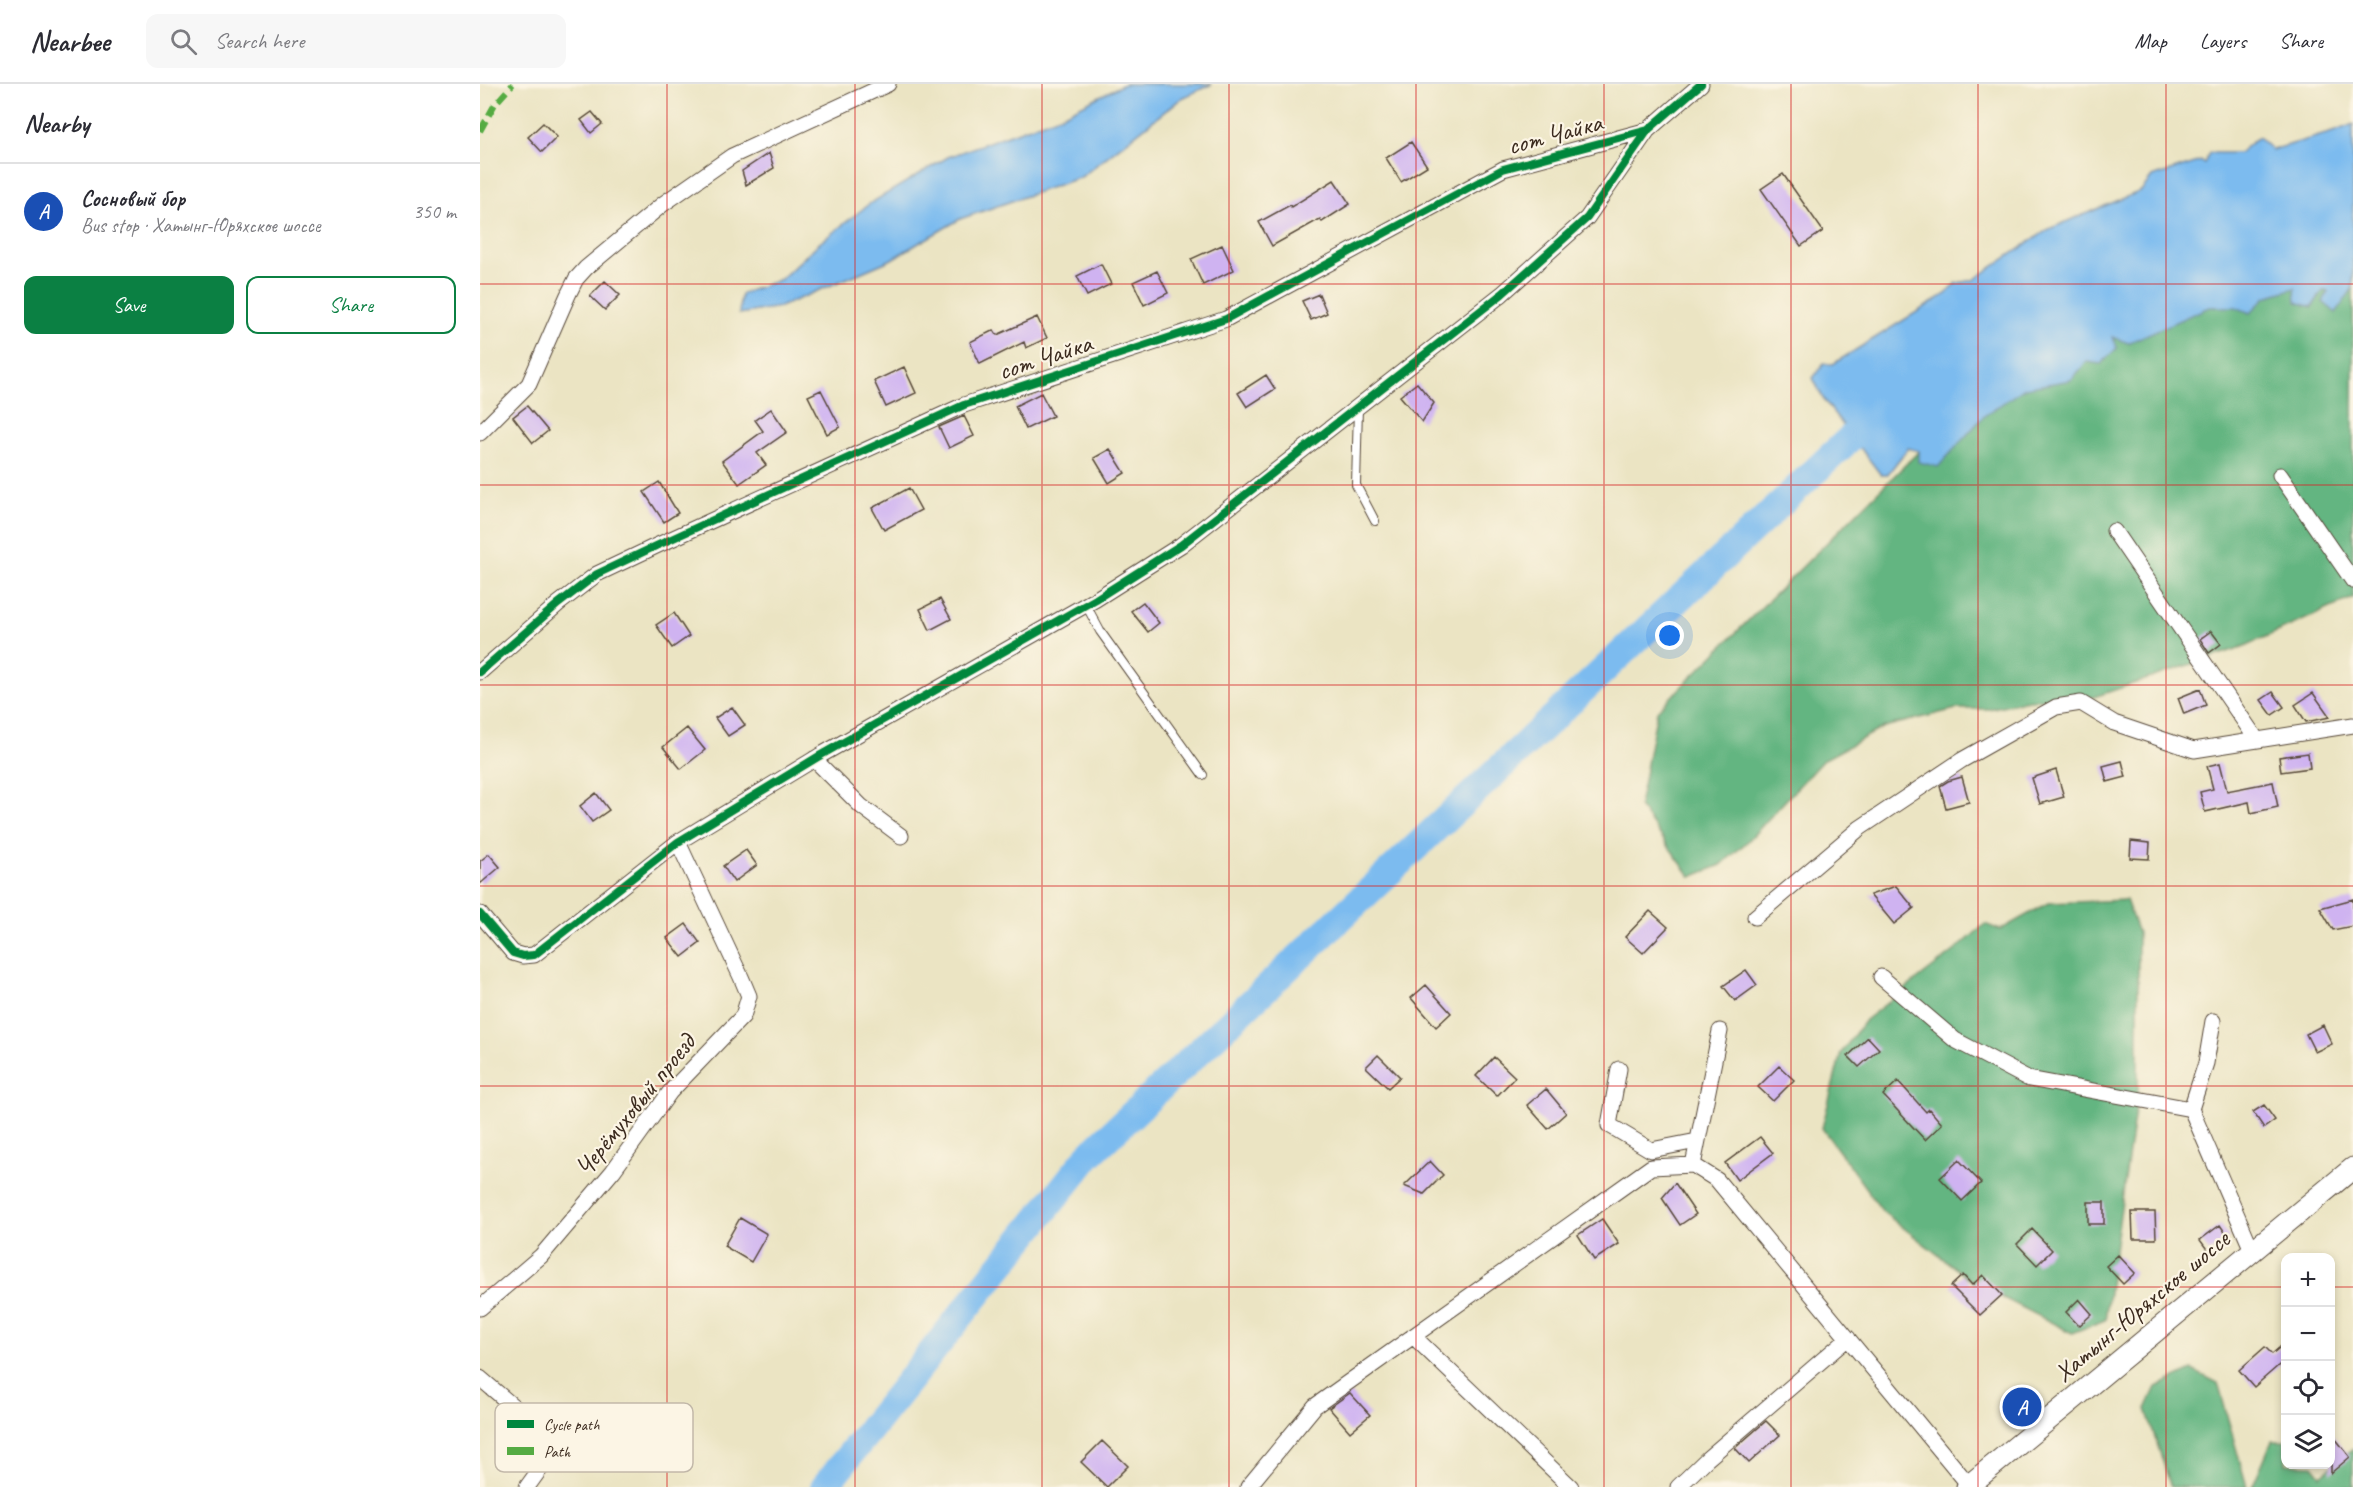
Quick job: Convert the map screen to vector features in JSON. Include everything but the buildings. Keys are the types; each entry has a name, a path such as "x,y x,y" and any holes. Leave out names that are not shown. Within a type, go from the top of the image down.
{"main road":[{"name":"Хатынг-Юряхское шоссе","path":"1968,1486 2353,1168"}],"street":[{"path":"480,433 505,411 529,384 568,295 576,279 586,268 663,204 732,156 888,84"},
{"path":"480,914 513,953 523,956 534,955 678,842 814,759 1086,605 1181,545 1502,294 1587,218 1648,130 1701,84"},
{"name":"сот Чайка","path":"480,672 558,604 597,574 656,546 964,405 1226,319 1503,169 1648,130"},
{"path":"2280,475 2353,581"},
{"path":"2114,531 2257,740"},
{"path":"1755,917 1860,828 1962,760 2056,707 2082,703 2114,723 2194,750 2353,725"},
{"path":"814,759 861,806 901,836"},
{"name":"Черёмуховый проезд","path":"480,1308 541,1256 613,1171 670,1092 743,1016 748,996 741,976 678,842"},
{"path":"1881,976 1955,1040 2029,1078 2191,1109"},
{"path":"2213,1022 2206,1064 2191,1109 2252,1251"},
{"path":"1693,1165 1720,1031"},
{"path":"1619,1069 1609,1125 1651,1150 1697,1141"},
{"path":"1248,1487 1315,1406 1651,1167 1693,1165 1717,1180 1968,1486"},
{"path":"1413,1336 1571,1487"},
{"path":"1678,1487 1707,1458 1848,1338"},
{"path":"480,1378 509,1403"},
{"path":"526,1487 537,1472"}],"lane":[{"path":"1358,407 1356,485 1375,521"},
{"path":"1086,605 1100,631 1203,775"}],"green space":[{"path":"2353,254 2353,598 2245,646 2094,697 2028,700 1989,709 1956,709 1884,727 1823,760 1748,841 1721,865 1691,877 1639,806 1657,711 2013,358"},
{"path":"2126,900 2138,933 2138,1089 2105,1320 2072,1333 1976,1284 1883,1212 1822,1128 1841,1053 1865,1020 1958,948 1985,924 2000,930 2048,903"},
{"path":"2192,1370 2218,1383 2247,1487 2171,1487 2146,1409 2156,1387"},
{"path":"2272,1441 2281,1441 2281,1469 2316,1469 2321,1475 2328,1469 2335,1469 2335,1464 2353,1449 2353,1487 2252,1487"}],"water":[{"path":"1124,84 1212,84 1182,98 1081,177 960,219 890,260 780,307 739,314 741,294 781,279 817,245 869,204 948,157 1060,116"},
{"path":"2353,124 2353,288 2336,313 2323,302 2328,291 2323,291 2312,307 2296,302 2295,288 2266,297 2250,313 2236,307 2209,307 2128,343 2112,337 2117,348 2101,364 2087,362 2071,380 2025,388 1984,416 1938,467 1919,462 1919,451 1908,448 1887,475 1881,475 1824,400 1813,378 1824,364 1833,364 1946,294 1957,283 1973,280 2049,229 2141,191 2152,177 2201,161 2204,164 2209,153 2239,153 2258,137 2272,150"}],"waterway":[{"path":"824,1487 1089,1155 1881,409"}],"marked path":[{"path":"480,131 495,104 513,84"}],"cycle path":[{"path":"480,914 513,953 523,956 534,955 678,842 821,755 1096,599 1181,545 1502,294 1587,218 1648,130 1701,84"},
{"path":"480,672 558,604 597,574 656,546 964,405 1226,319 1503,169 1648,130"}],"place":[{"name":"Сосновый бор","path":"2022,1407"}]}
